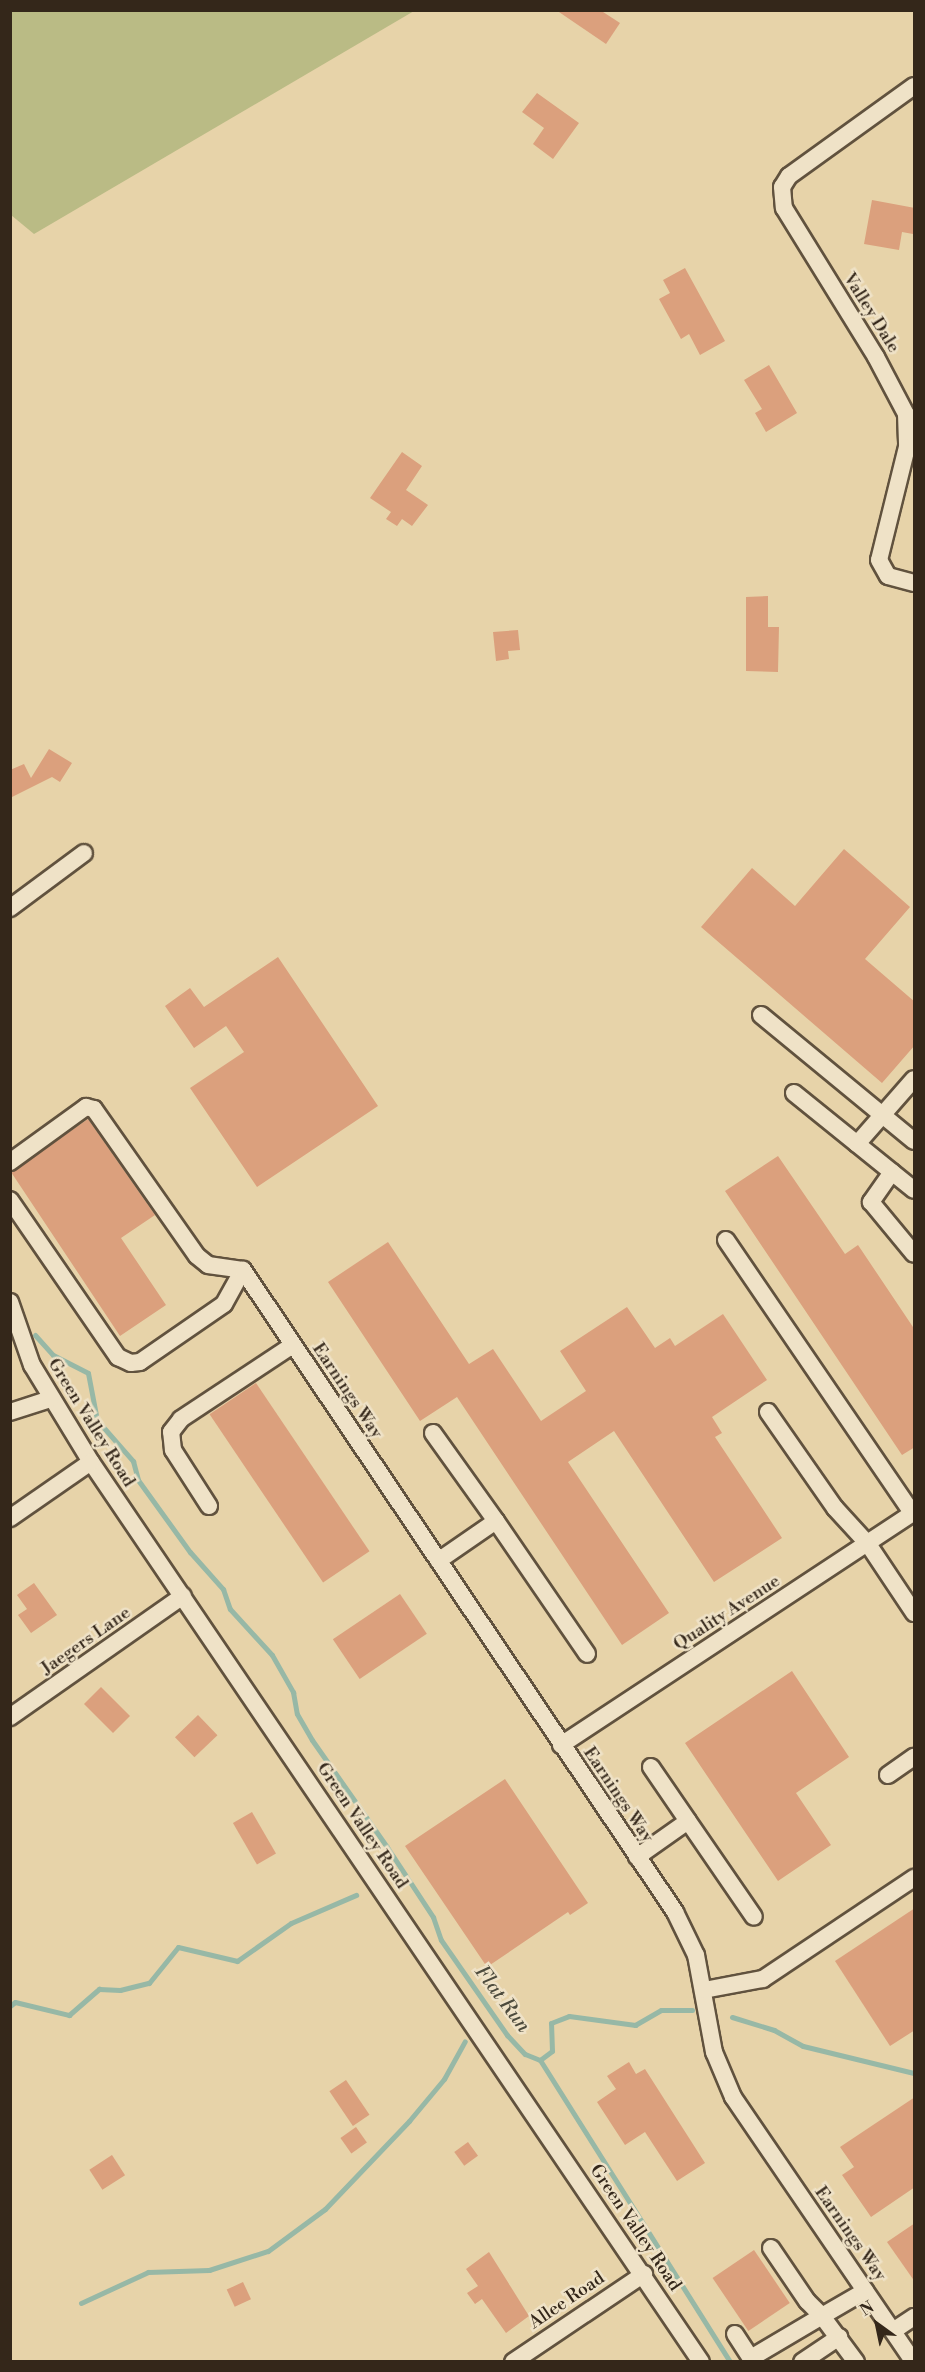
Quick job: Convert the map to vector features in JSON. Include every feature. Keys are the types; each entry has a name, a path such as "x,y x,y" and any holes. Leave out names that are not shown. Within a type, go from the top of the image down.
{"street":[{"name":"Valley Dale","path":"915,86 789,176 782,188 784,208 876,357 906,414 907,447 879,560 888,576 915,583"},
{"path":"10,908 84,853"},
{"path":"761,1015 915,1141"},
{"path":"857,1144 915,1079"},
{"path":"794,1093 915,1190"},
{"path":"10,1162 86,1107 94,1109 197,1256 208,1265 243,1270 224,1304 141,1362 131,1363 118,1357 10,1200"},
{"path":"892,1172 871,1202 915,1254"},
{"path":"726,1240 913,1513"},
{"name":"Earnings Way","path":"243,1270 687,1934 704,1990 714,2052 733,2097 914,2361"},
{"name":"Green Valley Road","path":"10,1302 32,1365 50,1399 91,1462 701,2361"},
{"path":"209,1506 173,1450 171,1432 181,1419 292,1345"},
{"path":"10,1412 50,1399"},
{"path":"768,1413 835,1508 868,1544 915,1613"},
{"path":"433,1433 587,1654"},
{"path":"10,1518 91,1462"},
{"name":"Quality Avenue","path":"561,1745 913,1513"},
{"path":"438,1561 496,1521"},
{"name":"Jaegers Lane","path":"10,1717 183,1596"},
{"path":"888,1775 915,1757"},
{"path":"651,1767 754,1917"},
{"path":"637,1857 688,1821"},
{"path":"704,1990 763,1979 915,1878"},
{"path":"771,2248 807,2301 822,2316 856,2361"},
{"name":"Allee Road","path":"513,2361 644,2274"},
{"path":"735,2334 752,2360 865,2290"},
{"path":"893,2331 915,2317"},
{"path":"802,2361 839,2337"}],"green space":[{"path":"10,11 414,11 34,234 11,215"}],"building":[{"path":"556,10 600,10 620,23 606,44"},
{"path":"537,93 579,123 553,159 533,144 544,128 522,112"},
{"path":"872,200 915,208 913,234 902,232 899,250 864,244"},
{"path":"685,268 725,341 700,355 689,334 681,339 659,299 670,293 663,280"},
{"path":"769,365 797,413 766,432 755,413 762,409 744,380"},
{"path":"402,452 422,466 406,490 428,505 412,526 402,519 397,526 386,519 391,512 370,498"},
{"path":"768,596 768,627 779,627 778,672 746,671 746,597"},
{"path":"518,630 520,650 508,651 509,659 496,661 493,632"},
{"path":"49,749 72,763 60,782 52,777 10,798 10,770 24,764 31,778"},
{"path":"844,849 910,907 865,959 915,1002 915,1045 882,1083 701,927 752,868 795,906"},
{"path":"278,957 378,1106 257,1187 190,1088 244,1052 226,1026 194,1048 165,1006 190,988 204,1007"},
{"path":"88,1119 155,1215 121,1238 166,1305 120,1336 11,1172"},
{"path":"778,1156 845,1254 858,1245 915,1330 915,1447 902,1455 725,1191"},
{"path":"388,1242 469,1364 493,1349 541,1421 586,1391 560,1351 627,1307 655,1348 670,1338 675,1346 723,1314 767,1380 712,1417 722,1433 715,1437 782,1538 714,1582 614,1431 568,1462 669,1613 622,1645 457,1397 420,1421 328,1282"},
{"path":"256,1383 370,1551 323,1583 210,1414"},
{"path":"34,1583 57,1615 31,1633 18,1615 27,1609 17,1595"},
{"path":"400,1594 427,1634 360,1679 333,1639"},
{"path":"792,1671 849,1757 796,1793 831,1845 778,1881 685,1743"},
{"path":"101,1687 130,1716 113,1733 84,1704"},
{"path":"198,1715 217,1735 194,1757 175,1737"},
{"path":"505,1779 588,1903 570,1915 568,1912 487,1967 405,1846"},
{"path":"252,1812 276,1854 257,1865 233,1823"},
{"path":"915,1908 915,2030 890,2046 835,1961"},
{"path":"629,2062 636,2074 645,2069 705,2163 677,2181 645,2132 625,2145 597,2102 616,2089 607,2076"},
{"path":"346,2080 369,2115 353,2126 329,2091"},
{"path":"915,2097 915,2187 871,2217 842,2175 854,2167 840,2147"},
{"path":"356,2127 367,2143 351,2153 340,2138"},
{"path":"468,2142 478,2156 464,2166 454,2152"},
{"path":"112,2155 125,2175 102,2190 89,2170"},
{"path":"915,2223 915,2282 887,2242"},
{"path":"754,2250 790,2303 748,2331 713,2278"},
{"path":"489,2252 529,2316 506,2333 482,2299 475,2304 467,2293 478,2286 466,2269"},
{"path":"243,2282 251,2299 235,2307 227,2290"}],"waterway":[{"path":"35,1335 53,1355 88,1373 97,1420 133,1461 138,1480 190,1552 223,1589 230,1609 272,1655 293,1692 297,1714 312,1740 433,1917 441,1940 507,2035 525,2054 540,2060 552,2051 551,2023 569,2016 635,2025 661,2010 692,2010"},
{"name":"Flat Run","path":"10,2006 15,2002 69,2015 99,1989 120,1990 149,1983 178,1947 237,1961 291,1923 356,1895"},
{"name":"Flat Run","path":"732,2017 774,2030 803,2046 914,2073"},
{"path":"81,2303 148,2272 209,2270 268,2251 325,2209 409,2121 444,2079 465,2041"},
{"path":"540,2060 730,2362"}]}
